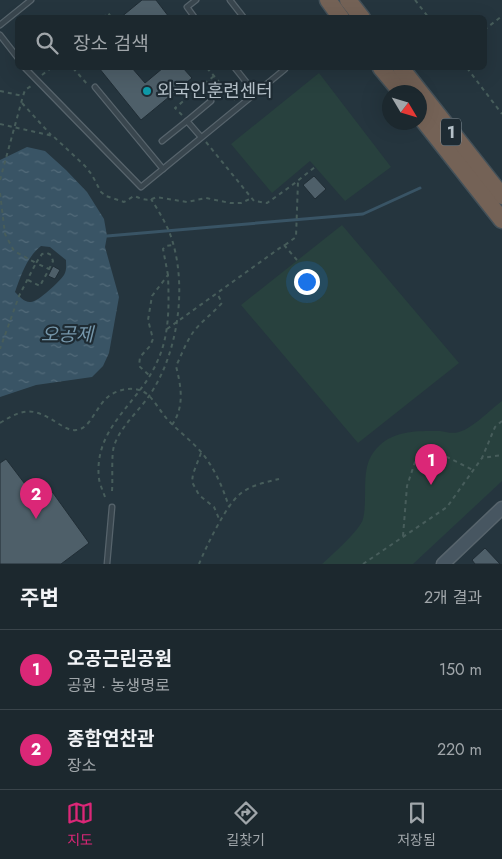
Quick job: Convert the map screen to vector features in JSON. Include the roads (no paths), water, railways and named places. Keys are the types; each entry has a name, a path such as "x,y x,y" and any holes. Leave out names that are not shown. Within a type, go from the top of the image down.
{"highway":[{"path":"328,0 339,15"},
{"path":"348,0 360,15"},
{"path":"383,70 394,85"},
{"name":"1","path":"403,70 502,196"},
{"name":"1","path":"427,125 502,220"}],"street":[{"path":"443,564 502,508"}],"lane":[{"path":"0,25 31,0"},
{"path":"193,15 187,7 196,0"},
{"path":"230,0 242,15"},
{"path":"0,35 15,54"},
{"path":"27,70 141,187 284,70"},
{"path":"237,70 255,93"},
{"path":"95,87 163,169"},
{"path":"162,141 211,101"},
{"path":"187,121 202,137"},
{"path":"107,564 112,507"}],"water":[{"name":"오공제","path":"27,147 45,151 87,192 104,219 107,236 105,247 119,297 109,353 103,366 92,377 36,385 0,397 0,160","holes":["41,246 50,247 66,260 64,275 34,301 22,299 15,292 28,261"]}],"waterway":[{"path":"107,236 363,214 420,188"}],"place":[{"name":"외국인훈련센터","path":"147,91"},
{"name":"오공근린공원","path":"431,485"},
{"name":"종합연찬관","path":"36,519"}]}
